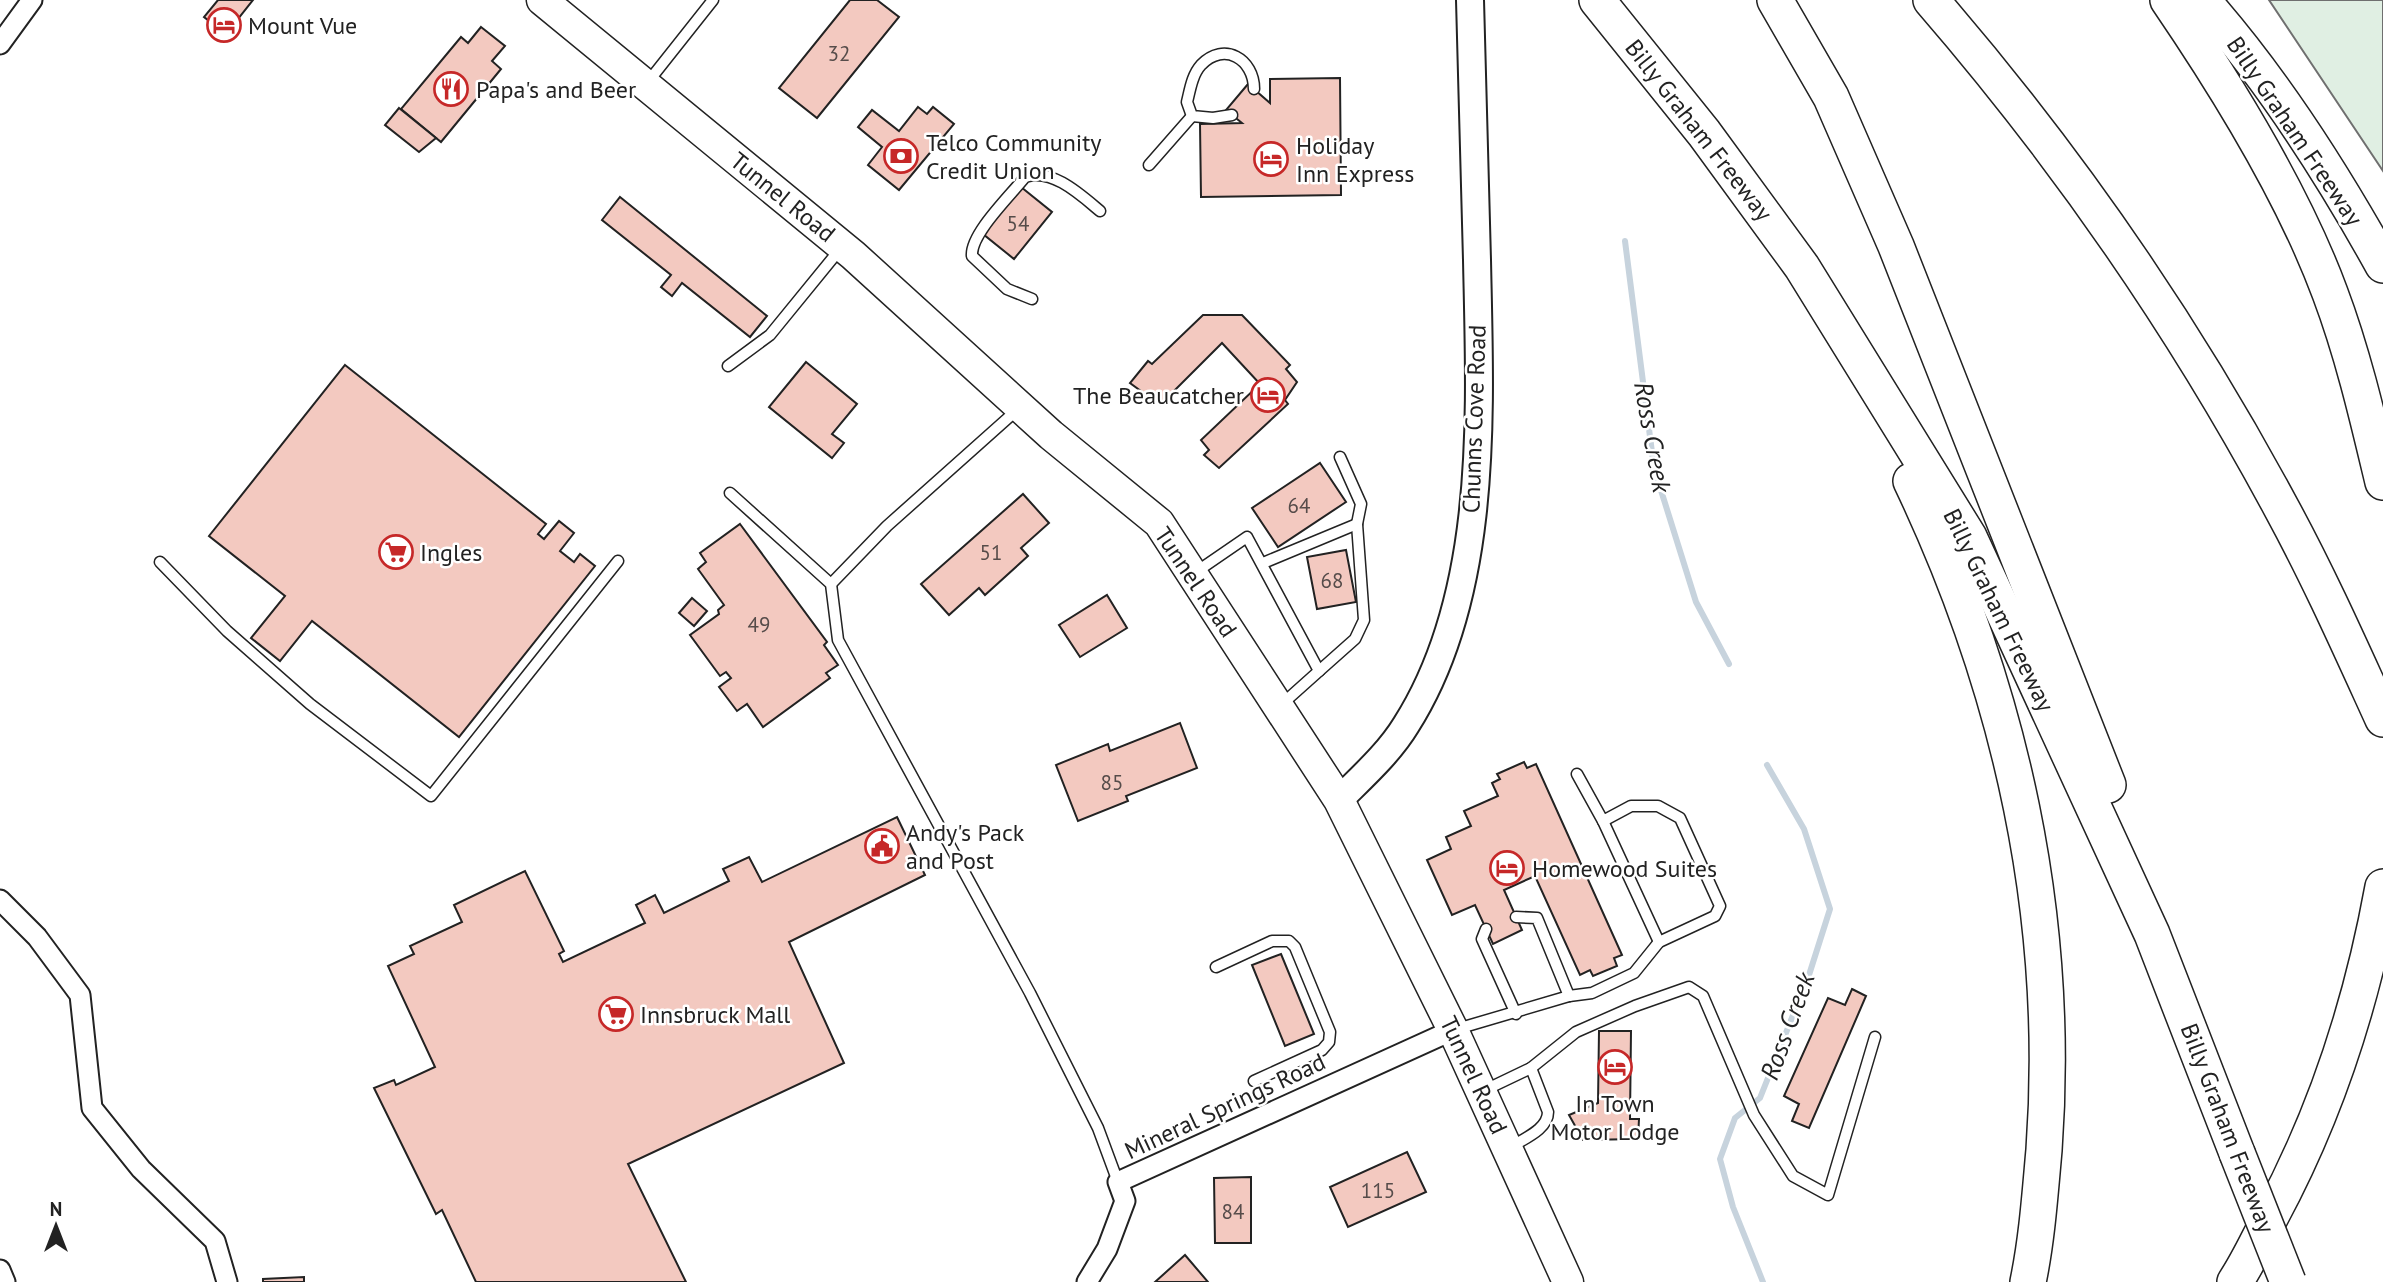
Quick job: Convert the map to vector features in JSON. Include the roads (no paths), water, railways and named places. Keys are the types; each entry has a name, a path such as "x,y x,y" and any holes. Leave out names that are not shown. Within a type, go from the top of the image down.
{"highway":[{"name":"Billy Graham Freeway","path":"1597,0 1761,208 1802,267 1969,537 2152,934 2288,1282"},
{"path":"1775,0 1831,97 1895,246 2145,880 2152,934"},
{"path":"1931,0 2038,133 2139,272 2210,382 2276,498 2383,719"},
{"path":"2168,0 2258,142 2330,292 2367,413 2383,482"},
{"name":"Billy Graham Freeway","path":"2202,0 2284,109 2350,206 2383,265"},
{"path":"1885,405 1895,447 1943,547 1985,662 2007,738 2037,888 2048,1001 2049,1077 2040,1193 2028,1282"},
{"path":"2235,1282 2291,1180 2340,1065 2368,963 2383,887"}],"main road":[{"name":"Tunnel Road","path":"542,0 843,246 1020,406 1159,523 1339,800 1482,1091 1568,1282"},
{"name":"Chunns Cove Road","path":"1339,800 1405,727 1424,693 1459,600 1469,545 1477,446 1479,343 1470,0"}],"street":[{"path":"0,44 32,0"},
{"path":"0,900 37,937 80,995 92,1108 141,1169 215,1241 228,1282"},
{"name":"Mineral Springs Road","path":"1087,1282 1107,1249 1125,1201 1118,1182 1453,1030"},
{"path":"0,1270 5,1282"}],"lane":[{"path":"646,84 713,0"},
{"path":"1192,116 1187,102 1191,84 1200,66 1213,56 1233,54 1244,59 1252,70 1254,89"},
{"path":"1192,116 1213,118 1232,115"},
{"path":"1149,165 1192,116"},
{"path":"1032,299 1007,289 972,257 971,248 980,233 1025,177 1036,173 1048,176 1083,197 1100,211"},
{"path":"728,366 770,335 843,246"},
{"path":"831,584 887,526 1020,406"},
{"path":"1278,707 1355,639 1364,620 1357,524 1361,503 1340,457"},
{"path":"730,493 831,584 838,640 1000,944 1030,993 1098,1128 1118,1182"},
{"path":"1263,563 1357,524"},
{"path":"1193,575 1247,537 1319,671"},
{"path":"160,562 227,631 310,704 432,796 618,561"},
{"path":"1577,774 1603,821 1659,942"},
{"path":"1453,1030 1516,1014 1569,996 1592,993 1634,973 1659,942 1715,916 1720,906 1680,818 1658,806 1631,806 1603,821"},
{"path":"1516,917 1536,918 1569,996"},
{"path":"1486,929 1482,939 1488,956 1516,1014"},
{"path":"1216,967 1272,941 1289,941 1295,947 1330,1032 1329,1042 1322,1050 1254,1081"},
{"path":"1482,1091 1531,1068 1576,1032 1634,1006 1689,987 1703,996 1744,1097 1793,1176 1828,1195 1875,1037"},
{"path":"1508,1149 1544,1126 1548,1119 1548,1112 1531,1068"}],"waterway":[{"name":"Ross Creek","path":"1625,241 1654,468 1696,602 1729,664"},
{"name":"Ross Creek","path":"1763,1282 1733,1207 1720,1159 1735,1118 1760,1098 1809,975 1830,909 1804,829 1767,765"}],"place":[{"name":"Mount Vue","path":"224,25"},
{"name":"Papa's and Beer","path":"451,89"},
{"name":"Telco Community Credit Union","path":"901,156"},
{"name":"Holiday Inn Express","path":"1271,159"},
{"name":"The Beaucatcher","path":"1268,395"},
{"name":"Ingles","path":"396,552"},
{"name":"Andy's Pack and Post","path":"882,846"},
{"name":"Homewood Suites","path":"1507,868"},
{"name":"Innsbruck Mall","path":"616,1014"},
{"name":"In Town Motor Lodge","path":"1615,1067"}]}
